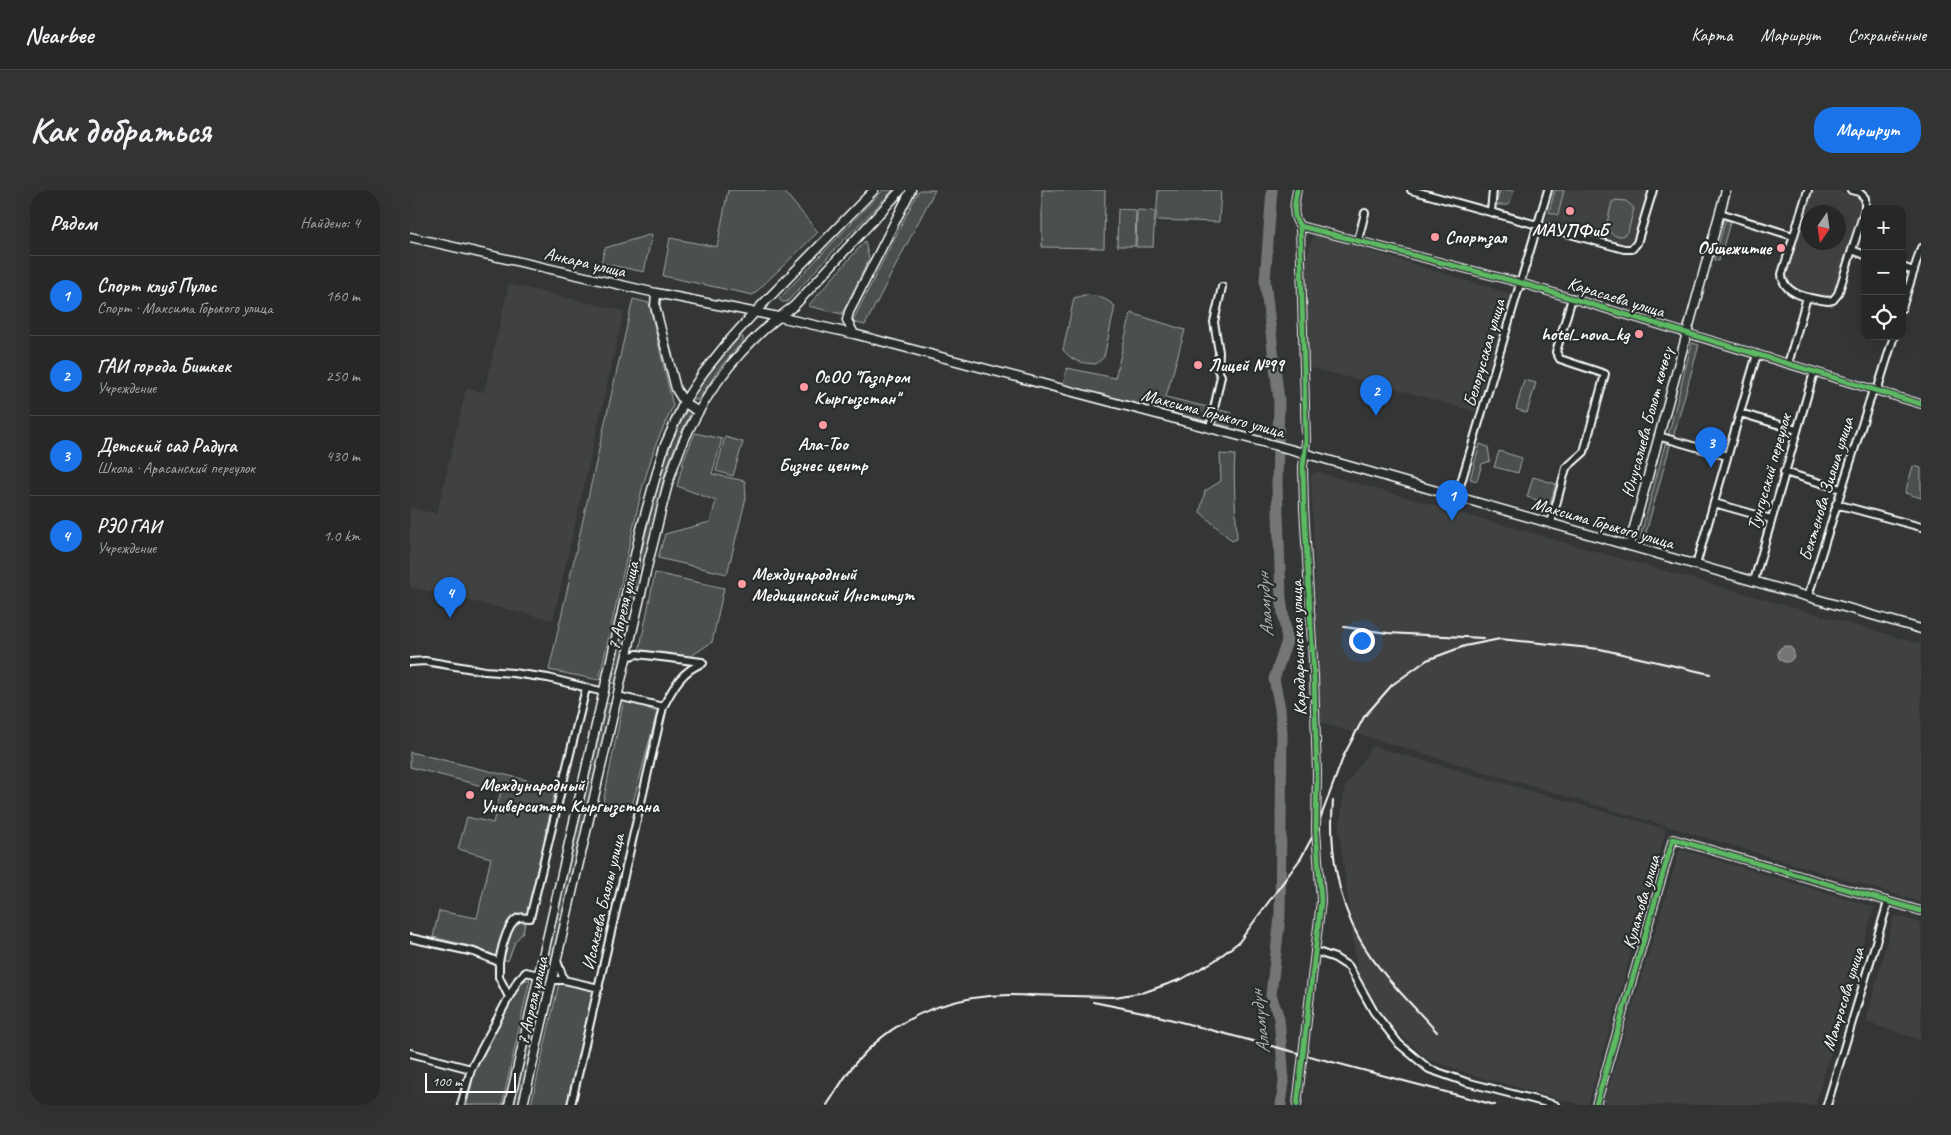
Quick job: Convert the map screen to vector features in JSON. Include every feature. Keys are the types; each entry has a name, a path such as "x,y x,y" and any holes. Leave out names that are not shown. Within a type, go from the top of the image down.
{"main road":[{"name":"7 Апреля улица","path":"508,1105 653,482 664,447 684,402 715,357 755,312 874,190"},
{"name":"7 Апреля улица","path":"524,1105 627,657 668,485 679,453 698,412 734,361 779,317 794,306 901,190"},
{"path":"854,334 846,320 849,312 911,190"},
{"name":"Юнусалиева Болот көчөсү","path":"1629,546 1726,190"},
{"name":"Анкара улица","path":"410,237 656,293 755,312"},
{"path":"656,293 655,306 676,389 684,402 698,412"},
{"name":"Максима Горького улица","path":"755,312 854,334 1261,441 1921,629"},
{"path":"604,692 618,696"}],"street":[{"name":"Карадарьинская улица","path":"1296,190 1294,213 1296,222 1300,226 1306,441 1304,508 1314,677 1317,774 1316,830 1321,901 1297,1105"},
{"path":"1411,190 1624,249 1632,249 1637,243 1653,190"},
{"path":"1491,212 1493,190"},
{"name":"Белорусская улица","path":"1456,496 1548,190"},
{"path":"1808,190 1792,236 1782,274 1782,282 1792,292 1828,301 1833,300 1838,294 1861,222"},
{"path":"1851,190 1859,192 1865,198 1865,205"},
{"path":"1358,240 1365,213"},
{"path":"1720,213 1792,236"},
{"name":"Карасаева улица","path":"1300,226 1520,283 1921,404"},
{"path":"1906,296 1921,248"},
{"path":"1852,250 1861,253"},
{"path":"1906,268 1914,271"},
{"path":"1210,428 1221,376 1218,370 1219,352 1214,322 1222,287"},
{"path":"1788,364 1807,296"},
{"path":"1550,523 1566,468 1584,452 1605,374 1560,359 1556,352 1572,298"},
{"name":"Бектенова Зияша улица","path":"1808,596 1841,488 1893,340"},
{"path":"1696,564 1757,354"},
{"name":"Тунгусский переулок","path":"1754,581 1814,372"},
{"path":"1740,413 1797,430"},
{"path":"1658,436 1727,456"},
{"path":"1784,472 1841,488"},
{"path":"1714,503 1771,519"},
{"path":"1836,504 1921,527"},
{"name":"Исакеева Баялы улица","path":"572,1105 663,707 673,687 683,675 695,665 703,663 637,654 627,657"},
{"path":"410,662 425,662 485,672 522,674 548,678 604,692"},
{"path":"509,997 499,977 499,962 506,935 513,922 519,918 530,918 586,688"},
{"path":"618,696 663,707"},
{"name":"Кулатова улица","path":"1596,1105 1673,839 1921,911"},
{"name":"Матросова улица","path":"1827,1105 1888,902"},
{"path":"410,938 474,952 499,962"},
{"path":"1315,951 1335,958 1349,967 1374,1012 1399,1044 1429,1069 1466,1082 1555,1105"},
{"path":"557,961 564,980"},
{"path":"461,1105 471,1069 518,980 526,972 539,975"},
{"path":"552,980 564,980 599,988"},
{"path":"410,1054 471,1069"}],"shaded area":[{"path":"728,190 783,190 818,232 753,295 663,276 670,238 717,247"},
{"path":"883,190 893,190 787,302 782,302 779,299"},
{"path":"919,190 935,190 865,325 852,322"},
{"path":"1042,190 1105,190 1104,248 1042,247"},
{"path":"1158,190 1221,190 1219,222 1156,220"},
{"path":"1500,190 1514,190 1509,205 1496,205"},
{"path":"1549,190 1647,190 1632,247 1625,247 1545,225 1551,201 1547,199"},
{"path":"1555,190 1564,190 1558,215 1549,212"},
{"path":"1811,190 1835,190 1857,197 1862,205 1861,212 1834,293 1827,296 1789,285 1785,278 1801,224 1801,250 1846,250 1846,205 1807,205"},
{"path":"1616,200 1626,201 1634,208 1628,232 1622,236 1613,235 1606,227 1612,202"},
{"path":"1118,209 1136,210 1135,246 1117,246"},
{"path":"1137,210 1155,211 1153,247 1136,247"},
{"path":"1731,219 1719,261 1714,260 1725,221"},
{"path":"652,234 644,272 601,263 605,248"},
{"path":"1314,234 1511,294 1475,412 1397,389 1306,367 1303,268"},
{"path":"865,241 869,259 842,314 808,306"},
{"path":"509,284 624,311 553,620 410,587 410,508 437,514 466,389 484,392"},
{"path":"1084,295 1101,298 1115,306 1104,357 1096,364 1078,361 1070,357 1063,350 1074,298"},
{"path":"633,299 649,303 673,406 655,446 642,489 599,680 549,670"},
{"path":"1131,313 1185,330 1166,397 1232,413 1230,427 1063,385 1067,368 1115,378"},
{"path":"739,337 743,337 743,341 719,369 698,400 694,400 694,395 713,367"},
{"path":"1692,343 1699,345 1673,438 1668,436"},
{"path":"1524,380 1536,383 1527,413 1516,409"},
{"path":"687,410 691,412 665,473 616,684 611,683 656,489 671,442"},
{"path":"695,433 722,439 712,474 745,481 746,498 727,574 658,558 665,534 710,522 716,501 677,486 684,459"},
{"path":"725,437 743,442 733,476 716,471"},
{"path":"1666,441 1671,442 1644,540 1640,538"},
{"path":"1480,444 1488,447 1490,461 1482,464 1477,481 1470,479"},
{"path":"1499,451 1522,458 1518,473 1494,467"},
{"path":"1220,454 1235,455 1234,486 1237,539 1232,541 1200,512 1205,491 1221,481"},
{"path":"1913,466 1921,468 1921,498 1905,493"},
{"path":"1317,472 1921,644 1921,902 1321,723 1311,475"},
{"path":"1533,477 1556,484 1550,504 1527,497"},
{"path":"655,573 724,588 712,642 687,659 639,652"},
{"path":"1783,646 1789,646 1794,651 1792,660 1783,662 1778,657 1778,651"},
{"path":"624,699 657,712 631,810 603,803"},
{"path":"606,703 611,704 519,1105 514,1105"},
{"path":"1372,746 1666,829 1588,1105 1581,1105 1473,1075 1427,1059 1387,1022 1357,971 1339,829 1345,787"},
{"path":"410,752 556,787 523,932 515,942 508,961 474,947 433,937 439,911 477,918 491,858 458,849 467,817 493,823 501,791 410,767"},
{"path":"1680,849 1874,907 1815,1105 1603,1105"},
{"path":"1894,915 1921,923 1921,1040 1866,1022"},
{"path":"530,979 502,1105 467,1105 474,1074 520,982"},
{"path":"559,983 595,991 571,1105 531,1105"}],"waterway":[{"name":"Аламүдүн","path":"1272,190 1265,281 1279,401 1277,484 1281,598 1287,641 1274,679 1280,708 1282,733 1280,917 1271,995 1279,1018 1284,1082 1281,1105"}],"railway":[{"path":"1344,627 1388,633 1483,638"},
{"path":"1026,995 1115,997 1145,992 1182,979 1214,961 1239,942 1301,858 1316,830 1344,755 1364,717 1392,685 1427,660 1465,646 1500,639 1600,649 1710,674"},
{"path":"1333,801 1332,835 1336,871 1351,923 1376,963 1395,987 1437,1032"},
{"path":"827,1105 855,1063 877,1041 917,1015 939,1006 985,996 1033,996"},
{"path":"1093,1002 1143,1012 1495,1105"}],"cycle path":[{"path":"1297,190 1294,209 1295,218 1300,226 1306,441 1303,467 1304,508 1314,677 1317,774 1316,830 1321,901 1297,1105"},
{"path":"1300,226 1521,283 1921,404"},
{"path":"1596,1105 1673,839 1921,911"}],"place":[{"name":"МАУПФиБ","path":"1570,211"},
{"name":"Спортзал","path":"1435,237"},
{"name":"Общежитие","path":"1781,248"},
{"name":"hotel_nova_kg","path":"1639,334"},
{"name":"Лицей №99","path":"1198,365"},
{"name":"ОсОО \"Газпром Кыргызстан\"","path":"804,387"},
{"name":"ГАИ города Бишкек","path":"1376,416"},
{"name":"Ала-Тоо Бизнес центр","path":"823,425"},
{"name":"Детский сад Радуга","path":"1711,468"},
{"name":"Спорт клуб Пульс","path":"1452,521"},
{"name":"Международный Медицинский Институт","path":"742,584"},
{"name":"РЭО ГАИ","path":"450,618"},
{"name":"Международный Университет Кыргызстана","path":"470,795"}]}
